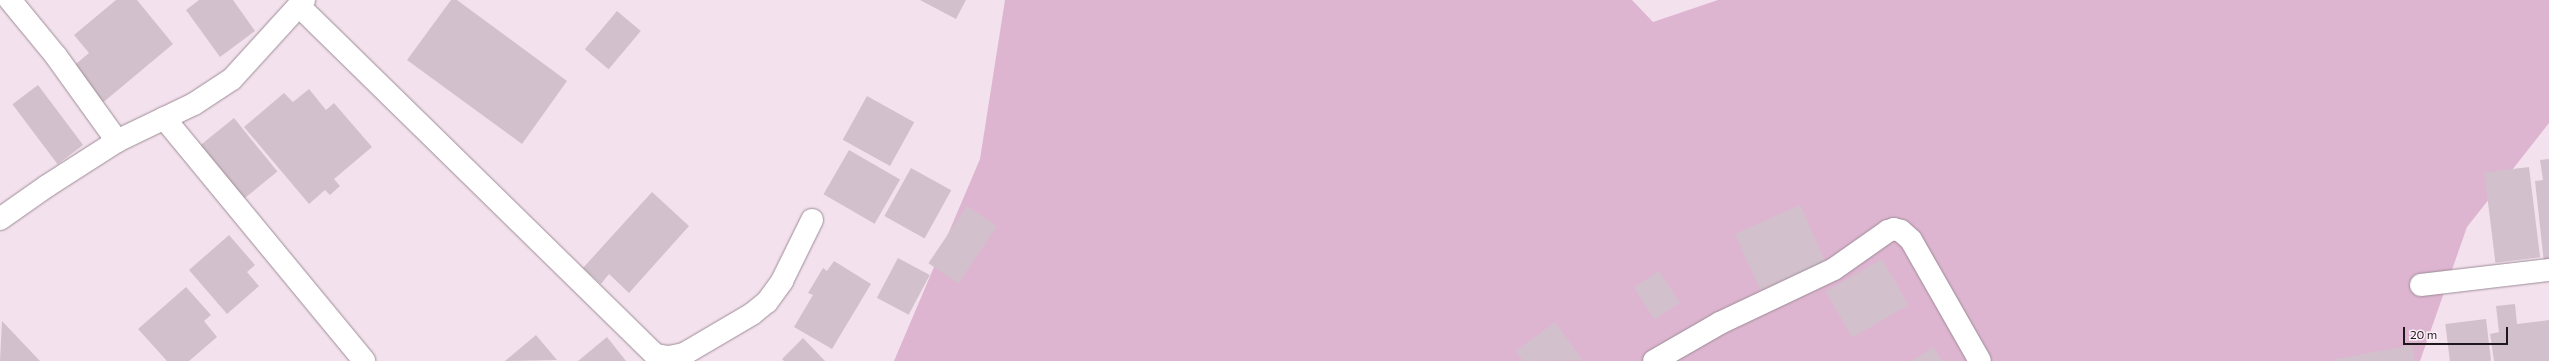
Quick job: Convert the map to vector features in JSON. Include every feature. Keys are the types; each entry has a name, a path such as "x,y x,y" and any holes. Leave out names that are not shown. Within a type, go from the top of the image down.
{"street":[{"path":"10,0 56,56 117,141"},
{"path":"0,219 47,186 117,141 194,104 232,79 301,3 656,355 669,357 684,354 752,314 767,302 782,281 812,220"},
{"path":"164,118 364,361"},
{"path":"1654,361 1720,323 1834,269 1888,231 1894,229 1901,231 1911,240 1980,361"},
{"path":"2421,285 2549,270"}],"shaded area":[{"path":"1005,0 1632,0 1653,22 1718,0 2549,0 2549,123 2467,227 2420,361 894,361 980,159"}],"building":[{"path":"116,0 137,0 173,44 100,105 70,69 89,53 74,35"},
{"path":"199,0 233,0 255,31 220,57 186,10"},
{"path":"451,0 457,0 567,81 522,144 407,60"},
{"path":"920,0 966,0 956,19"},
{"path":"617,11 641,31 609,69 585,49"},
{"path":"38,85 83,145 58,164 12,104"},
{"path":"309,89 326,110 334,103 372,147 334,179 340,186 330,195 325,190 309,204 244,127 284,93 293,102"},
{"path":"867,96 914,122 890,166 843,140"},
{"path":"234,118 277,172 244,199 201,145"},
{"path":"849,150 900,179 875,224 824,194"},
{"path":"2549,159 2549,263 2544,263 2535,181 2543,180 2540,160"},
{"path":"2529,167 2540,257 2495,263 2484,172"},
{"path":"911,168 951,190 925,238 884,216"},
{"path":"652,192 689,226 629,293 609,274 601,284 583,268"},
{"path":"1800,205 1827,266 1762,295 1735,234"},
{"path":"967,206 997,226 958,283 928,263"},
{"path":"229,235 255,265 247,272 259,286 227,314 189,270"},
{"path":"898,258 930,275 909,315 877,298"},
{"path":"1882,259 1908,305 1852,337 1826,292"},
{"path":"834,261 871,284 832,349 794,327 813,295 808,293 823,268 827,271"},
{"path":"1659,271 1680,303 1655,319 1634,287"},
{"path":"186,287 211,315 204,321 217,337 189,361 167,361 138,329"},
{"path":"2515,304 2517,324 2549,320 2549,361 2494,361 2490,334 2499,332 2496,306"},
{"path":"2486,319 2491,361 2450,361 2445,324"},
{"path":"2,321 40,361 0,361"},
{"path":"1555,322 1582,360 1523,361 1516,351"},
{"path":"536,335 557,360 505,361"},
{"path":"607,337 626,361 578,361"},
{"path":"803,338 825,361 784,361 782,359"},
{"path":"2412,345 2415,361 2336,361 2336,359"},
{"path":"1933,347 1942,361 1912,361"}]}
